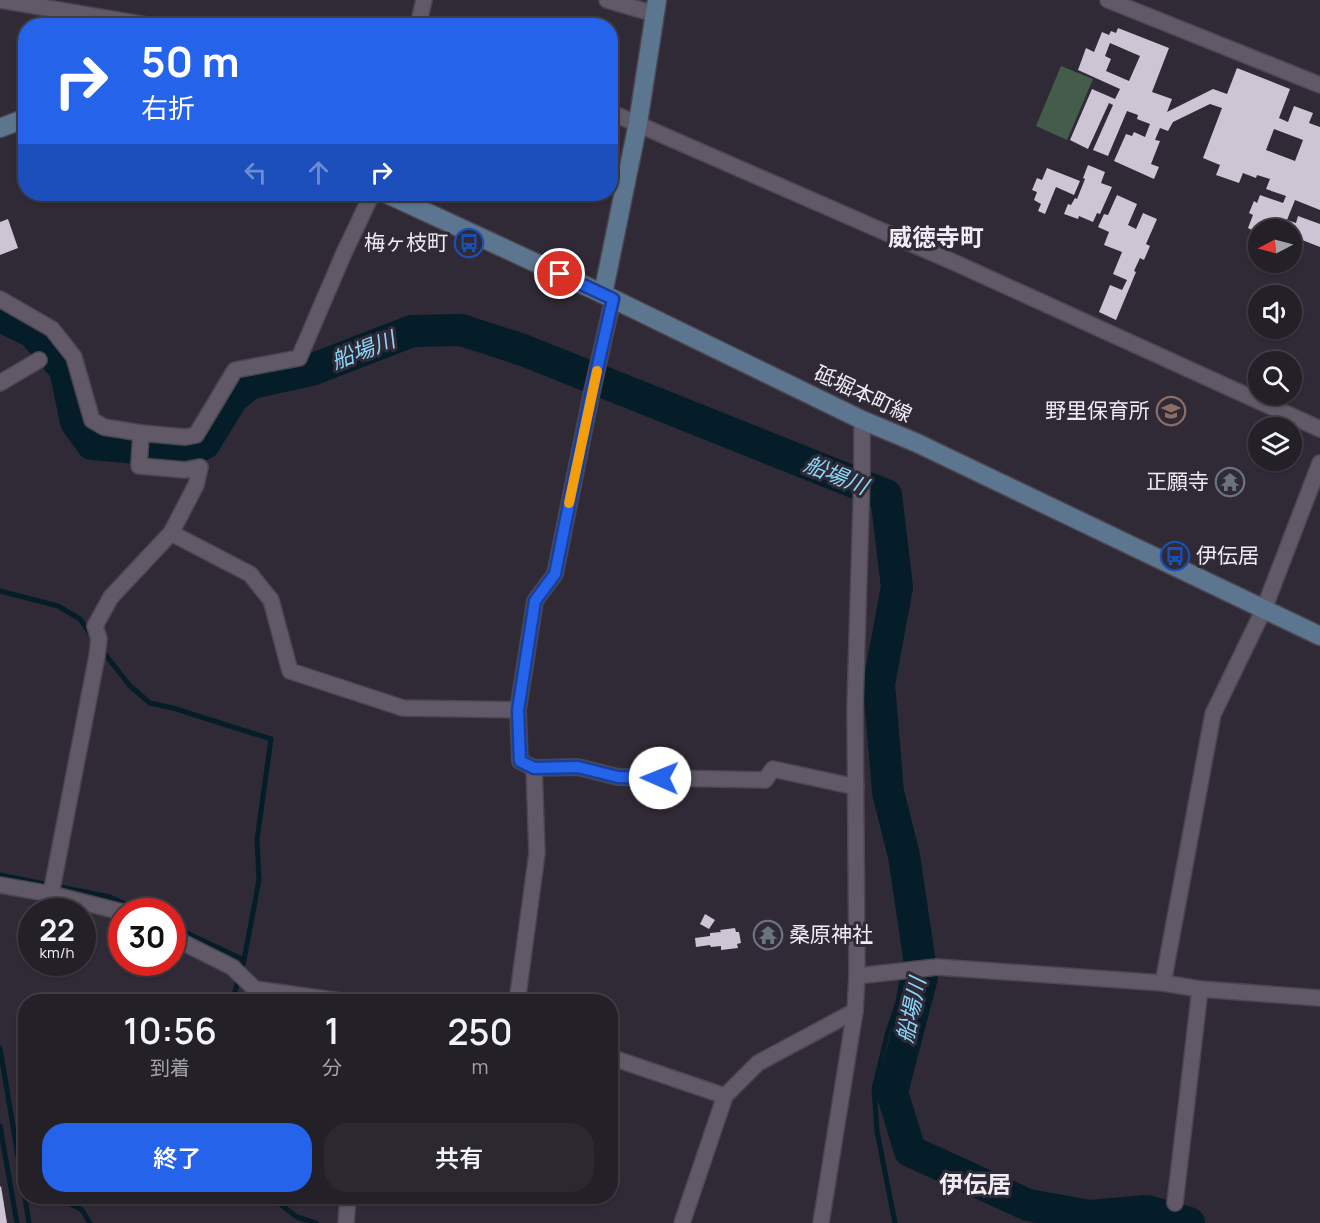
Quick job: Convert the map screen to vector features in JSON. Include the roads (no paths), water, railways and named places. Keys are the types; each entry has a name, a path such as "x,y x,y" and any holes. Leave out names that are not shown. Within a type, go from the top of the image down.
{"main road":[{"path":"608,297 656,7"},
{"path":"0,128 18,121"},
{"name":"砥堀本町線","path":"402,201 608,297 862,420 917,443 1320,636"}],"street":[{"path":"0,0 106,18"},
{"path":"420,18 424,0"},
{"path":"607,0 656,7"},
{"path":"1108,0 1320,85"},
{"path":"618,115 960,264 1320,429"},
{"path":"0,298 52,329 74,357 92,420 104,427 141,433 185,437 196,435 235,370 298,358 369,201"},
{"path":"608,297 597,372 555,574 535,601 518,710 520,761 534,768 578,767 618,777 765,780 773,769 856,786"},
{"path":"0,382 39,360"},
{"path":"821,1223 855,1011 857,976 855,707 862,420"},
{"path":"51,894 97,656 99,639 95,626 111,597 171,533 196,485 200,467 185,470 139,466 141,433"},
{"path":"1163,983 1213,714 1264,609 1320,463"},
{"path":"171,533 250,574 271,600 290,671 403,708 518,710"},
{"path":"517,994 537,853 534,768"},
{"path":"0,885 51,894 108,908"},
{"path":"186,944 232,967 255,989 290,994"},
{"path":"857,976 937,967 1163,983 1200,989 1320,998"},
{"path":"1174,1203 1200,989"},
{"path":"682,1223 725,1095 758,1063 855,1011"},
{"path":"618,1060 725,1095"},
{"path":"346,1223 347,1204"}],"waterway":[{"name":"船場川","path":"0,316 33,332 65,369 76,422 92,444 184,452 204,444 233,397 251,383 311,370 412,331 461,330 523,350 886,495 897,587 879,684 888,792 904,856 922,977 892,1092 910,1151 1028,1205 1090,1216 1147,1211 1189,1223"},
{"path":"0,591 58,606 80,619 92,636"},
{"path":"101,649 130,686 150,703 271,739 257,840 259,880 244,960"},
{"path":"895,1223 877,1131 874,1089 887,1035 898,1002 907,953 902,912 904,856"},
{"path":"0,875 112,898"},
{"path":"186,933 244,960 234,994"},
{"path":"0,1048 18,1157"},
{"path":"0,1126 17,1223"},
{"path":"26,1204 29,1223"},
{"path":"71,1204 82,1210 90,1223"},
{"path":"280,1204 297,1217 316,1223"}],"place":[{"name":"梅ヶ枝町","path":"469,243"},
{"name":"野里保育所","path":"1171,411"},
{"name":"正願寺","path":"1230,482"},
{"name":"伊伝居","path":"1175,556"},
{"name":"桑原神社","path":"768,935"}],"district":[{"name":"威徳寺町","path":"936,238"},
{"name":"伊伝居","path":"975,1185"}]}
